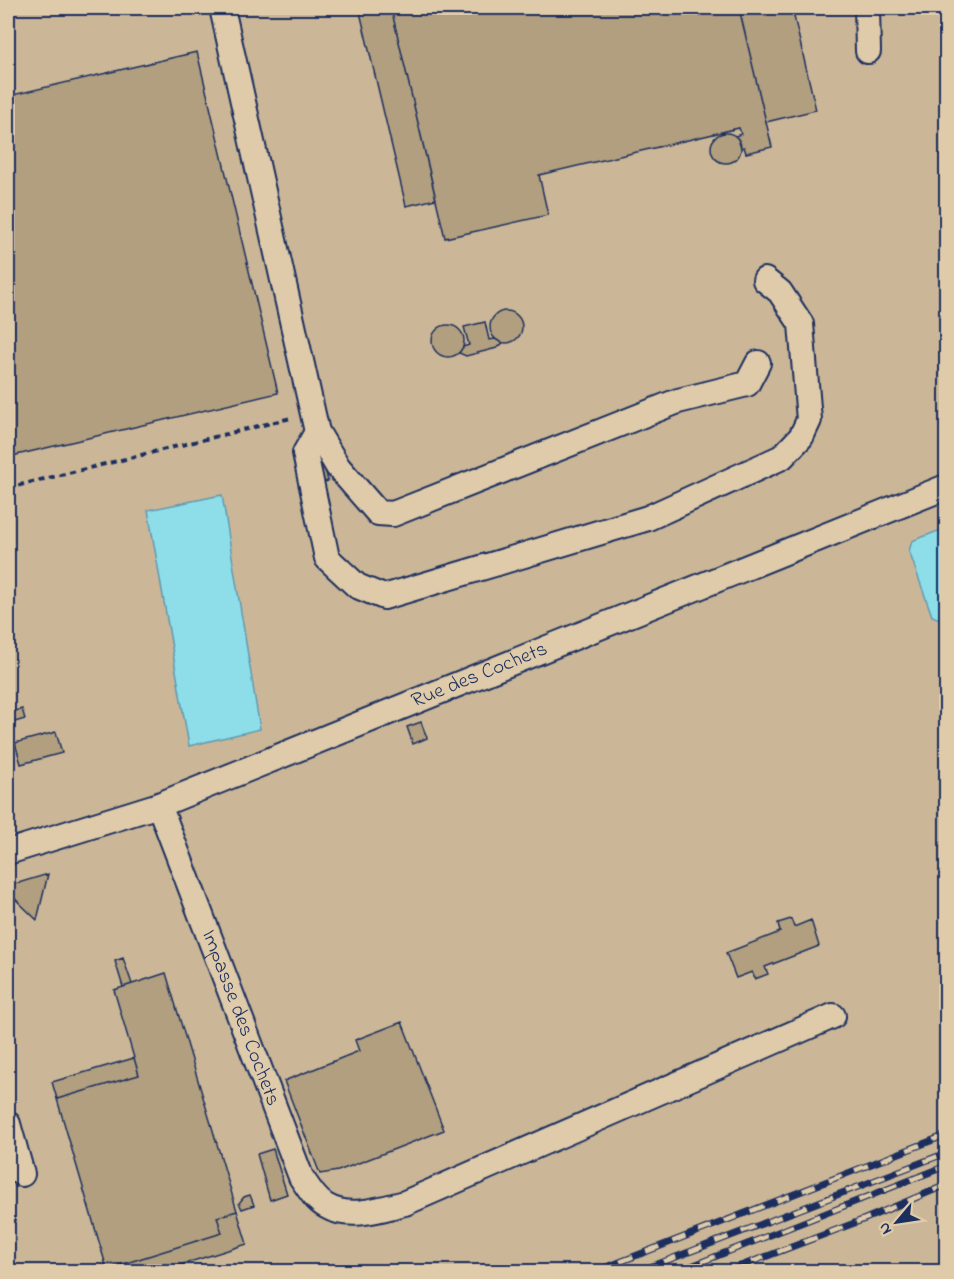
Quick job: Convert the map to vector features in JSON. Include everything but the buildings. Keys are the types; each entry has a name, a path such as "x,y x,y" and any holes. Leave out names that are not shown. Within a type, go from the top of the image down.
{"street":[{"path":"222,8 315,423 338,467 378,513 393,514 678,401 747,384 758,363"},
{"path":"867,8 868,51"},
{"path":"315,423 305,453 327,558 357,585 384,597 648,518 782,457 801,437 809,420 801,324 780,292 765,280"},
{"name":"Rue des Cochets","path":"8,852 159,805 946,487"},
{"name":"Impasse des Cochets","path":"159,805 301,1177 325,1206 343,1212 370,1212 405,1203 833,1016"},
{"path":"8,1124 22,1174"}],"path":[{"path":"8,488 315,423"}],"shaded area":[{"path":"8,8 946,8 946,1271 8,1271"}],"water":[{"path":"222,495 260,729 189,746 148,510"},
{"path":"943,529 946,531 945,621 932,616 909,551 912,541"}],"railway":[{"path":"594,1272 946,1135"},
{"path":"637,1272 946,1153"},
{"path":"676,1272 946,1166"},
{"path":"725,1272 865,1219 946,1185"}]}
